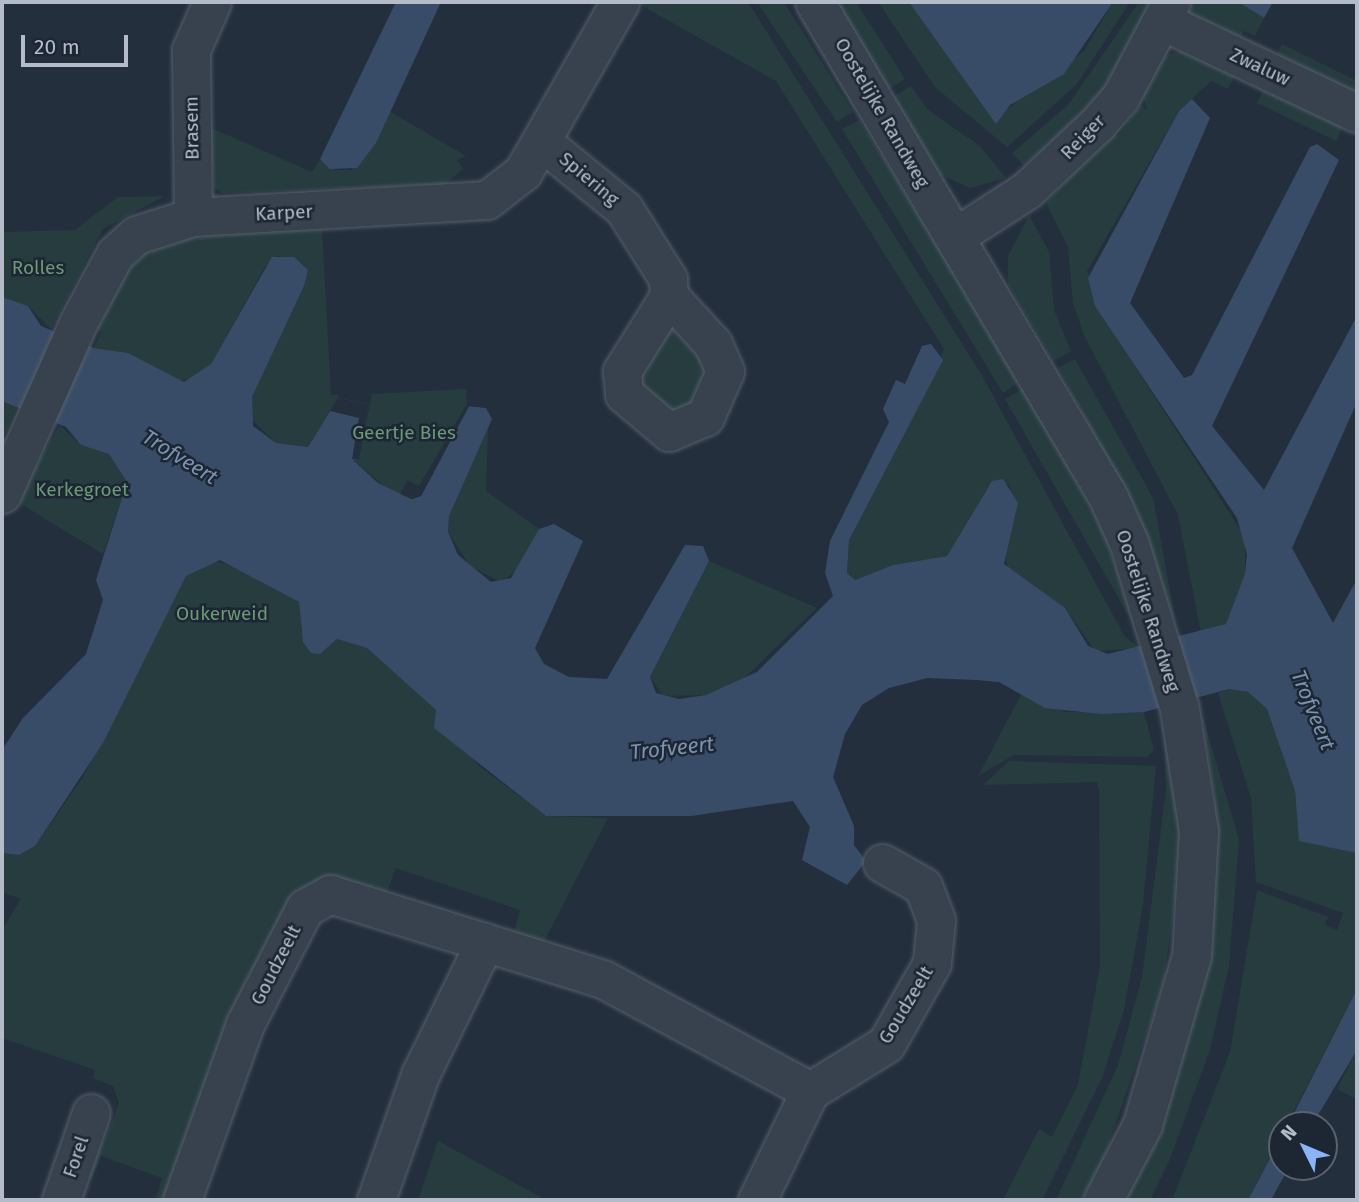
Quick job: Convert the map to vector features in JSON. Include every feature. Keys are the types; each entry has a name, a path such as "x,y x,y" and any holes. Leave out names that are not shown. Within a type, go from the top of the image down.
{"street":[{"name":"Brasem","path":"193,217 191,50 212,2"},
{"name":"Karper","path":"2,494 33,432 79,321 115,254 157,224 193,217 486,200 523,172 620,2"},
{"name":"Oostelijke Randweg","path":"814,2 956,236 1109,498 1157,629 1180,710 1199,832 1194,945 1143,1125 1104,1200"},
{"name":"Reiger","path":"956,236 1073,150 1120,98 1167,11"},
{"name":"Zwaluw","path":"1167,11 1357,113"},
{"name":"Spiering","path":"541,141 624,209 668,279 669,296"},
{"name":"Goudzeelt","path":"182,1200 245,1024 305,908 330,894 603,979 810,1091 886,1045 933,963 936,920 923,886 883,863"},
{"path":"376,1200 420,1075 485,942"},
{"path":"757,1200 810,1091"},
{"name":"Forel","path":"61,1200 91,1113"}],"green space":[{"path":"748,2 981,374 1125,637 1140,648 1095,651 1065,608 1008,569 1004,548 1016,515 1009,484 988,487 947,556 893,565 855,580 847,573 849,540 944,349 776,81 637,3"},
{"path":"757,2 784,2 853,112 837,122"},
{"path":"829,2 856,2 905,79 885,91"},
{"path":"878,2 909,2 999,115 1084,51 1113,2 1130,2 1077,84 1007,147 935,87"},
{"path":"1139,2 1157,2 1096,104 1024,166 1012,153 1068,105"},
{"path":"1191,2 1238,2 1264,18 1255,36 1244,31 1237,45 1191,16"},
{"path":"1282,44 1357,81 1357,103 1272,63"},
{"path":"1185,49 1238,70 1228,89 1211,81 1179,111 1087,271 1118,340 1245,537 1245,574 1235,610 1226,624 1201,633 1178,515 1084,335 1073,303 1068,247 1046,203 1107,136 1119,135 1141,105 1147,110 1141,88 1163,57"},
{"path":"1267,83 1346,121 1336,141 1257,103"},
{"path":"911,86 928,110 980,146 1006,178 970,188 937,173 890,99"},
{"path":"389,111 466,156 457,160 463,169 445,184 222,193 214,187 213,166 203,166 202,124 312,172 320,159 335,170 352,170 376,143"},
{"path":"859,120 1021,380 1003,393 842,129"},
{"name":"Rolles","path":"165,196 103,229 51,329 28,306 2,297 2,232 75,230 118,197"},
{"path":"1029,215 1049,252 1054,310 1071,351 1053,361 1008,284 1008,256"},
{"path":"322,228 331,395 339,395 308,447 276,443 250,418 252,397 304,286 280,255 265,267 211,364 194,379 175,381 128,353 94,348 101,332 95,329 129,259 167,237"},
{"path":"665,329 684,331 710,375 685,418 644,402 635,372"},
{"path":"1075,359 1153,498 1176,623 1125,491 1058,368"},
{"path":"1024,388 1103,529 1138,632 1005,399"},
{"name":"Geertje Bies","path":"466,389 467,404 419,486 407,480 400,494 389,490 352,459 359,460 372,394"},
{"name":"Kerkegroet","path":"8,399 18,404 2,441 2,401"},
{"name":"Kerkegroet","path":"60,425 76,441 109,454 127,482 103,554 16,501"},
{"path":"488,427 486,491 539,529 520,568 501,582 470,566 448,532 449,516"},
{"name":"Oukerweid","path":"211,560 247,570 299,602 302,633 320,654 337,639 367,648 436,710 478,765 546,816 608,818 541,947 513,938 520,910 396,868 386,895 327,883 168,1200 155,1200 162,1178 101,1156 91,1180 85,1177 91,1149 104,1142 119,1103 113,1086 93,1078 95,1070 2,1038 2,930 21,899 2,892 2,853 19,855 35,846 83,777 186,576"},
{"path":"709,561 817,608 740,682 706,695 663,696 650,677"},
{"path":"1228,689 1248,692 1267,709 1295,791 1299,836 1357,853 1357,989 1294,1111 1268,1111 1268,1161 1248,1200 1172,1200 1230,1052 1257,890 1328,917 1325,925 1337,930 1343,913 1256,882 1251,798 1218,693"},
{"path":"1022,693 1065,712 1144,712 1154,750 1147,757 1014,755 978,776"},
{"path":"1202,714 1239,840 1229,966 1210,1050 1170,1159 1150,1200 1122,1200 1214,895 1215,800"},
{"path":"1164,724 1180,801 1180,866 1163,985 1102,1164 1081,1200 1056,1200 1118,1065 1142,977 1166,790"},
{"path":"1009,761 1156,766 1143,905 1124,1010 1102,1078 1042,1200 1003,1200 1039,1129 1052,1137 1078,1085 1100,966 1099,789 1097,782 983,785"},
{"path":"1357,1050 1357,1099 1337,1089"},
{"path":"438,1141 546,1200 418,1200"}],"water":[{"path":"396,2 441,2 376,143 357,168 330,169 320,159"},
{"path":"909,2 1113,2 1064,74 1010,105 996,124"},
{"path":"1238,2 1273,2 1264,18"},
{"name":"Trofveert","path":"1192,99 1210,118 1130,303 1184,378 1192,375 1310,147 1317,144 1339,160 1212,426 1264,490 1357,316 1357,402 1292,548 1333,623 1357,579 1357,853 1299,841 1295,791 1267,709 1248,692 1229,689 1144,712 1101,714 1045,708 999,682 927,678 889,688 862,705 845,734 833,777 854,826 854,845 866,861 847,885 802,860 810,827 793,801 691,816 546,816 434,728 436,710 367,648 337,639 320,654 311,653 303,642 299,602 220,560 186,576 103,743 35,846 19,855 2,853 2,750 23,718 86,654 103,600 96,580 127,482 109,454 81,445 66,427 2,401 2,297 28,306 41,326 94,348 128,353 184,382 211,364 272,257 294,257 308,270 304,286 252,397 253,426 276,443 308,447 338,398 369,404 359,460 353,460 378,483 412,499 421,496 469,406 486,408 492,419 449,516 448,532 458,555 491,582 511,578 539,529 554,524 583,541 535,648 544,664 569,677 607,679 685,545 703,546 709,561 650,677 656,693 679,699 706,695 757,672 833,596 825,573 830,541 889,422 883,409 896,380 905,384 922,346 931,344 943,360 849,540 847,573 855,580 893,565 947,556 992,481 1003,479 1018,503 1004,564 1065,608 1088,646 1108,654 1226,624 1245,574 1247,554 1237,518 1095,306 1088,278 1179,111"},
{"path":"1357,989 1357,1050 1320,1111 1295,1111"},
{"path":"1268,1162 1268,1181 1281,1181 1271,1200 1248,1200"}],"pier":[{"path":"338,398 369,404 359,460 352,459 359,418 330,411"},
{"path":"467,404 486,404 486,408 469,406 421,496 412,499 400,494 419,493"}]}
